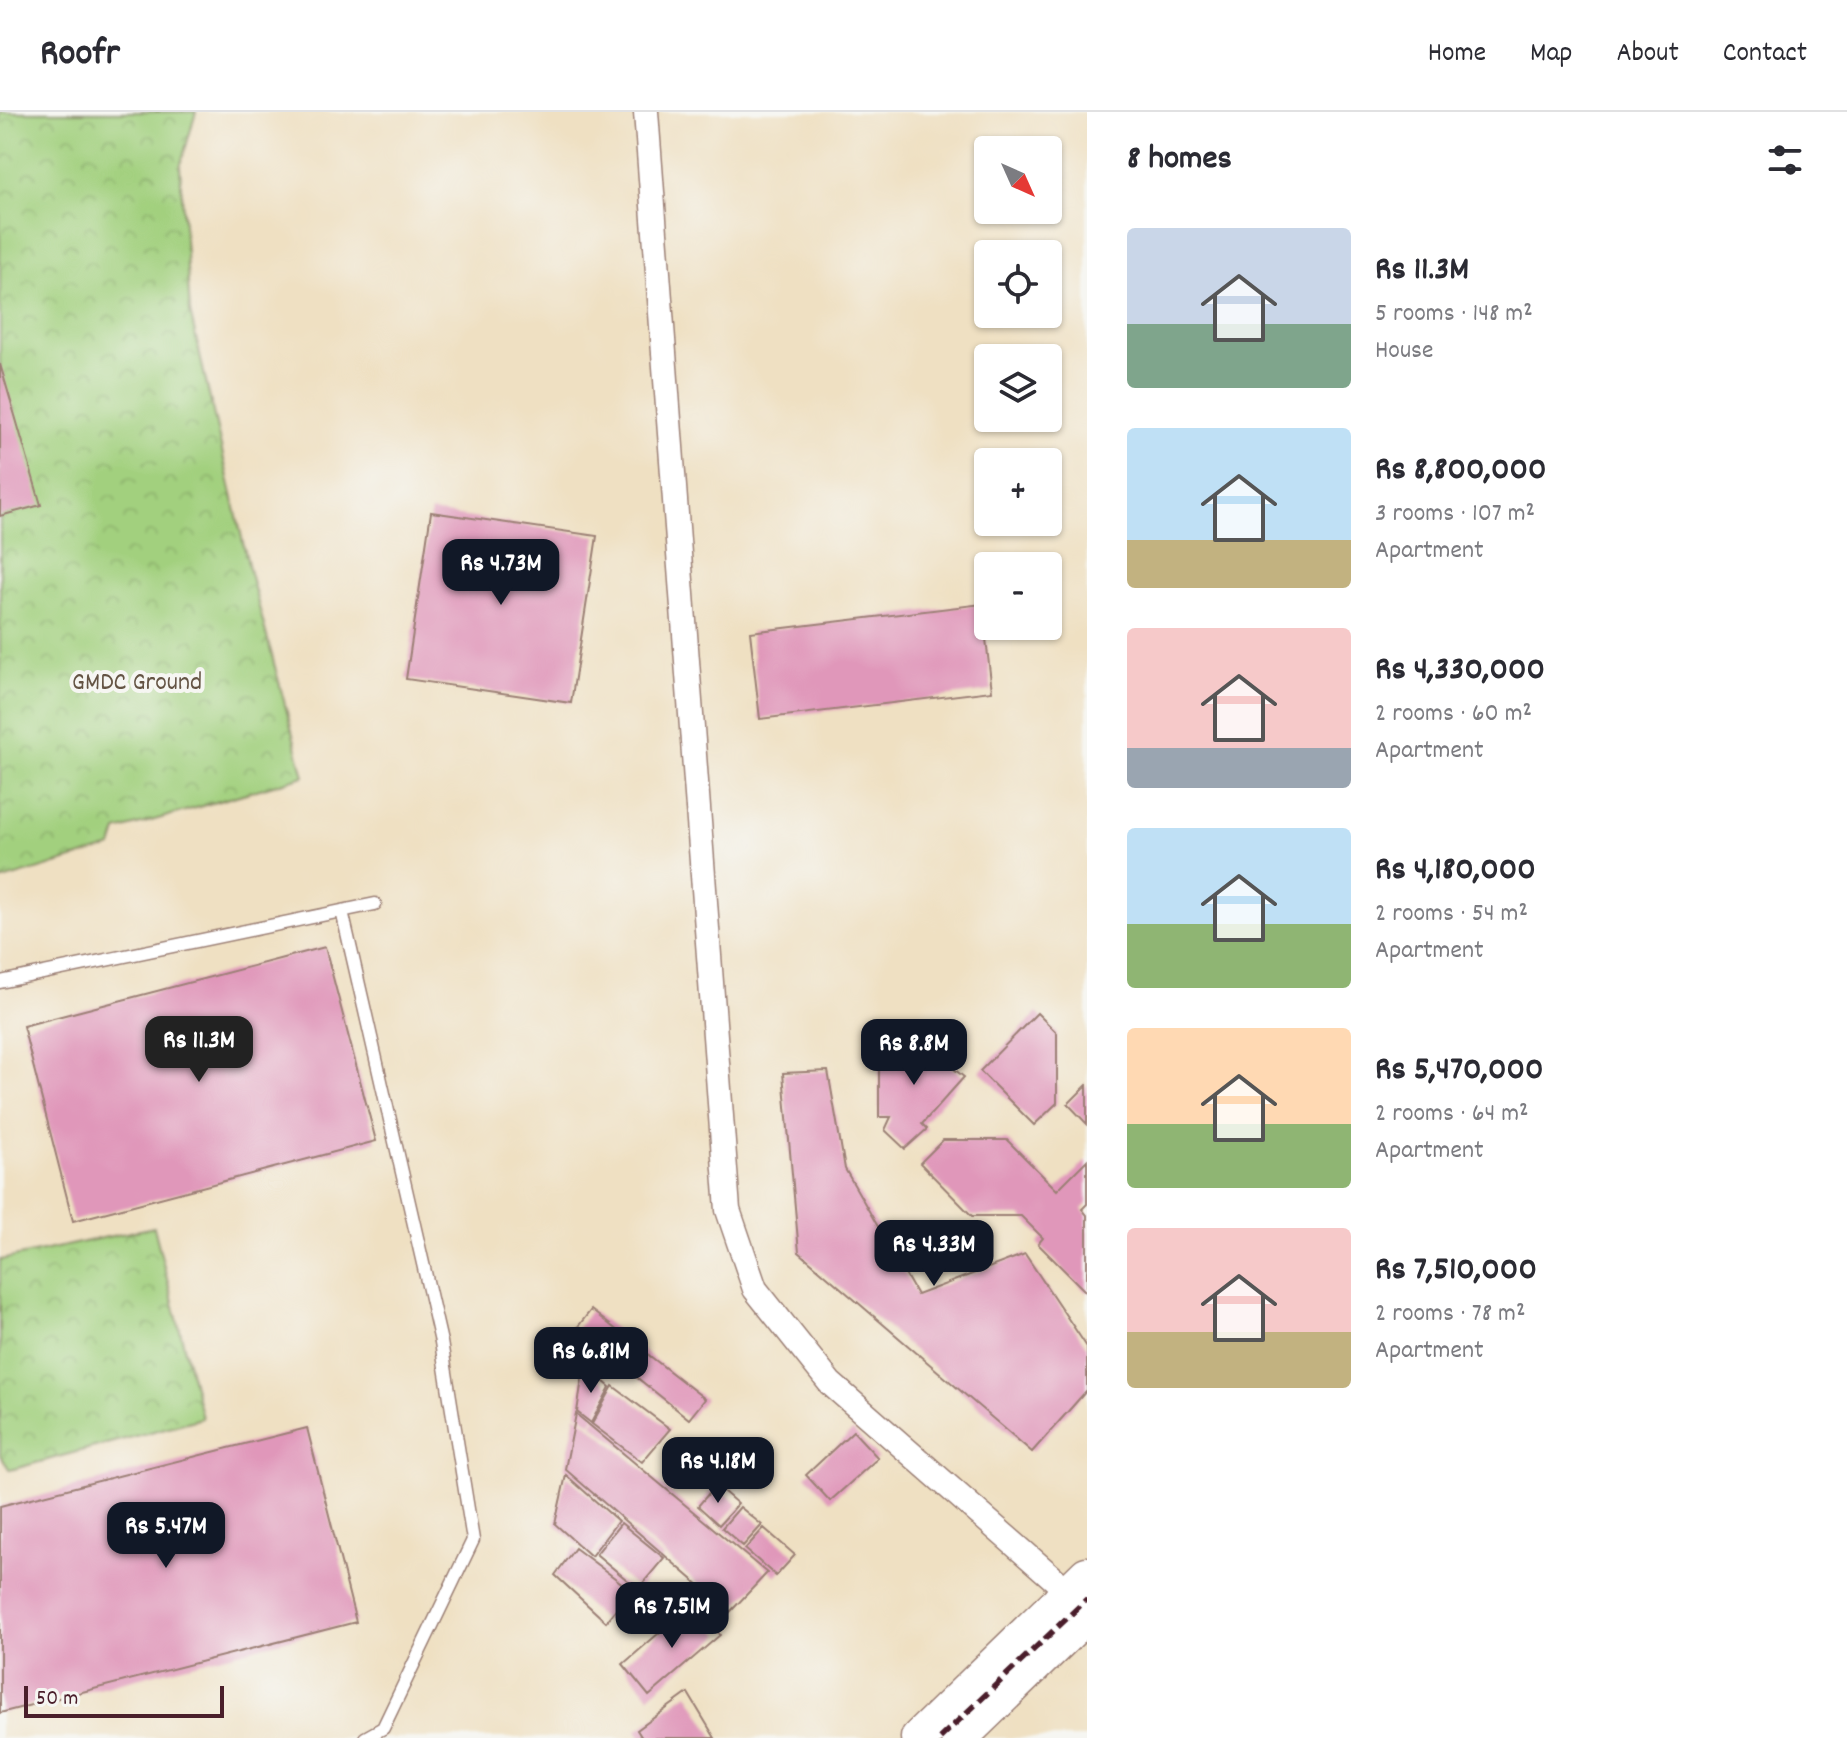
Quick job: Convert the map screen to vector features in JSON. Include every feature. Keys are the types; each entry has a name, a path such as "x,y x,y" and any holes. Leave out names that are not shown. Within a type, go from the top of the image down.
{"main road":[{"path":"919,1738 1083,1595"},
{"path":"959,1738 1083,1595"}],"street":[{"path":"646,112 728,1210 755,1289 830,1383 1083,1595"}],"lane":[{"path":"0,982 375,904"},
{"path":"342,911 441,1342 473,1540 383,1728 365,1738"}],"green space":[{"name":"GMDC Ground","path":"0,112 196,112 180,167 190,312 250,573 304,776 117,831 112,847 0,881"},
{"path":"154,1227 202,1418 10,1470 0,1455 0,1260"}],"building":[{"path":"0,364 41,505 0,516"},
{"path":"431,512 597,536 571,703 406,679"},
{"path":"974,605 974,640 986,640 992,691 760,719 750,632"},
{"path":"325,947 376,1141 73,1221 23,1026"},
{"path":"1037,1013 1057,1033 1057,1103 1034,1125 980,1071"},
{"path":"917,1042 950,1042 949,1065 964,1077 922,1124 927,1129 905,1149 885,1130 891,1117 879,1117 879,1048 917,1048"},
{"path":"828,1071 845,1169 917,1295 1025,1254 1087,1347 1087,1390 1032,1452 799,1252 783,1073"},
{"path":"1087,1085 1087,1124 1068,1104"},
{"path":"943,1140 1007,1140 1057,1190 1087,1160 1087,1204 1082,1209 1087,1215 1087,1293 1038,1244 1043,1238 1021,1216 972,1216 920,1163"},
{"path":"591,1310 705,1399 689,1419 576,1329"},
{"path":"584,1365 610,1387 591,1423 577,1412"},
{"path":"613,1386 670,1429 642,1462 592,1424"},
{"path":"576,1414 767,1573 730,1612 565,1469"},
{"path":"307,1428 356,1622 0,1713 0,1506"},
{"path":"853,1431 878,1458 830,1501 806,1475"},
{"path":"566,1475 618,1521 591,1556 555,1524"},
{"path":"716,1485 738,1504 719,1525 698,1506"},
{"path":"740,1507 762,1525 743,1546 722,1528"},
{"path":"621,1523 664,1558 638,1589 596,1554"},
{"path":"764,1528 795,1555 776,1576 745,1549"},
{"path":"575,1548 632,1591 606,1622 555,1575"},
{"path":"694,1603 720,1635 649,1696 623,1664"},
{"path":"688,1693 715,1738 642,1738 637,1730"}],"railway":[{"path":"940,1738 1087,1599"}]}
